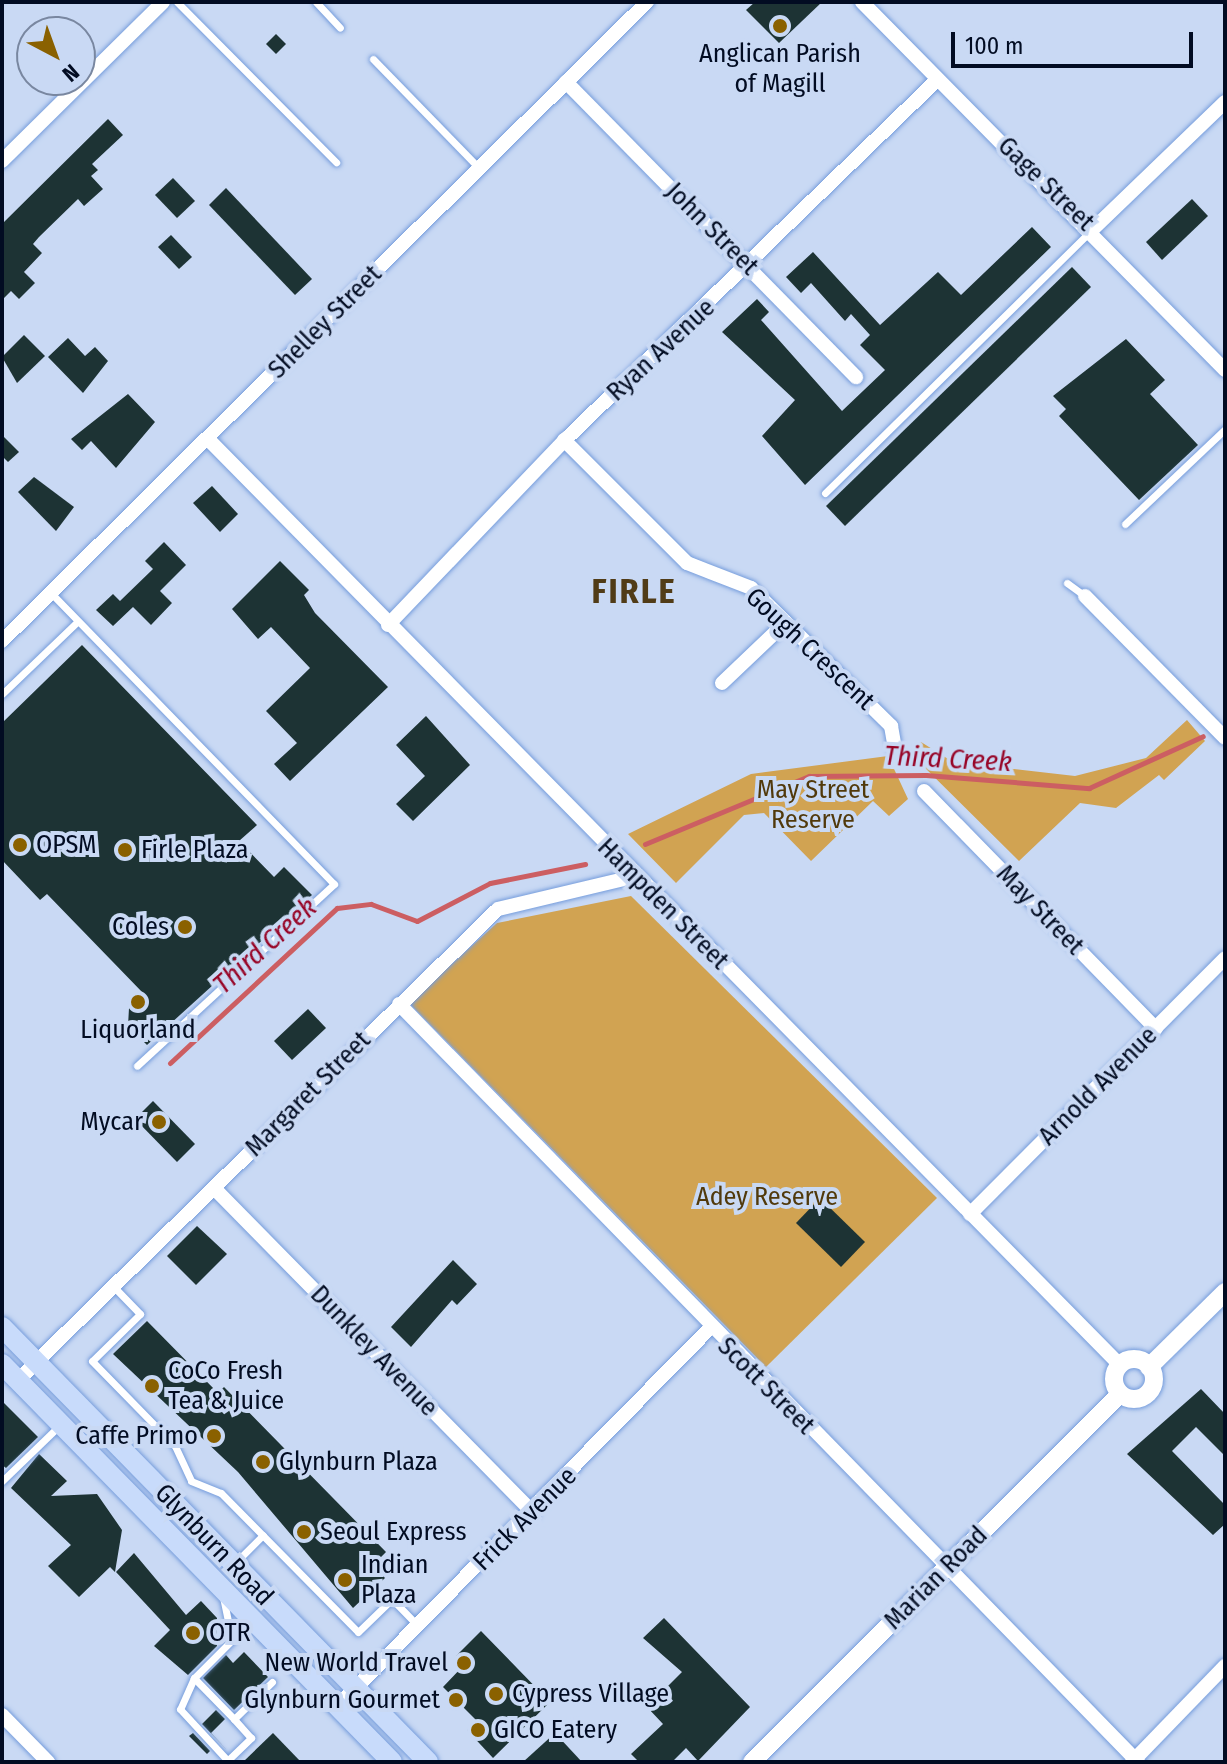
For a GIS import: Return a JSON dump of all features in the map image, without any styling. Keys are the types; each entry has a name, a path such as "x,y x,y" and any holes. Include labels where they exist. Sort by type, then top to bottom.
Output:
{"main road":[{"name":"Glynburn Road","path":"2,1327 428,1762"},
{"name":"Glynburn Road","path":"2,1364 392,1762"},
{"path":"268,1600 293,1644 293,1662"}],"street":[{"path":"2,161 163,2"},
{"name":"Shelley Street","path":"2,641 647,2"},
{"name":"Gage Street","path":"862,2 1093,229 1225,370"},
{"name":"Ryan Avenue","path":"388,625 564,440 750,267 938,79"},
{"name":"John Street","path":"566,82 856,377"},
{"path":"1093,229 1225,102"},
{"name":"Hampden Street","path":"208,439 1120,1365"},
{"name":"Gough Crescent","path":"564,440 687,563 751,588 891,726 895,748"},
{"path":"1085,596 1225,738"},
{"path":"722,683 786,622"},
{"name":"May Street","path":"924,791 1156,1029"},
{"name":"Margaret Street","path":"18,1380 498,909 636,876"},
{"name":"Arnold Avenue","path":"970,1214 1225,958"},
{"name":"Scott Street","path":"399,1004 709,1329 1135,1761"},
{"name":"Dunkley Avenue","path":"214,1188 533,1513"},
{"path":"1149,1367 1225,1292"},
{"name":"Frick Avenue","path":"337,1707 533,1513 709,1329"},
{"path":"1136,1360 1149,1367 1151,1390 1135,1399 1120,1394 1114,1378 1120,1365 1136,1360"},
{"name":"Marian Road","path":"752,1762 1120,1394"},
{"path":"1135,1761 1225,1666"},
{"path":"2,1715 48,1762"}],"lane":[{"path":"177,2 336,162"},
{"path":"316,2 340,28"},
{"path":"373,59 479,168"},
{"path":"825,493 1093,229"},
{"path":"1125,524 1225,429"},
{"path":"1067,583 1085,596"},
{"path":"51,593 334,884 137,1066"},
{"path":"2,694 78,621"},
{"path":"113,1286 140,1314 92,1361 175,1446 194,1485 221,1493 358,1632 392,1599 417,1625"},
{"path":"2,1481 61,1424"},
{"path":"233,1564 263,1535"},
{"path":"194,1678 251,1738 227,1761 180,1709 194,1678 232,1640 222,1590"},
{"path":"234,1719 272,1682"}],"green space":[{"name":"May Street Reserve","path":"1187,720 1205,741 1164,780 1159,775 1116,808 1080,803 1019,861 912,755 921,742 953,762 1075,776 1146,758"},
{"name":"May Street Reserve","path":"888,756 908,799 889,816 873,801 811,861 764,813 744,815 676,883 628,834 751,774"},
{"name":"Adey Reserve","path":"631,896 937,1198 766,1367 409,1003 497,923"}],"building":[{"name":"Anglican Parish of Magill","path":"755,2 822,2 779,43 746,10"},
{"path":"276,34 286,44 276,54 266,44"},
{"path":"108,119 123,135 92,164 98,170 91,176 103,189 84,206 78,199 39,237 33,244 42,253 24,272 35,283 19,299 11,291 2,300 2,224"},
{"path":"173,178 195,201 177,218 155,195"},
{"path":"226,188 312,279 295,295 209,205"},
{"path":"1192,199 1208,216 1162,260 1146,242"},
{"path":"1032,227 1051,247 805,485 762,436 795,400 722,332 757,299 769,312 761,320 842,411 885,370 860,345 870,335 851,314 845,321 811,283 801,293 786,277 813,252 880,325 938,272 961,295"},
{"path":"171,235 192,257 179,269 158,247"},
{"path":"1072,267 1091,287 845,526 826,506"},
{"path":"24,335 45,356 17,383 2,357"},
{"path":"68,338 85,356 95,347 108,361 83,393 48,357"},
{"path":"1126,339 1165,380 1150,394 1198,445 1139,500 1059,416 1066,409 1053,396"},
{"path":"128,394 155,422 116,468 91,441 82,450 71,439"},
{"path":"2,435 19,452 8,462 2,456"},
{"path":"34,477 74,507 56,531 18,492"},
{"path":"212,486 238,514 220,532 193,503"},
{"path":"164,542 186,565 160,591 172,603 151,625 133,607 113,626 96,610 113,594 120,601 153,569 145,561"},
{"path":"280,561 309,590 304,595 315,613 388,687 290,781 274,764 297,743 266,711 310,668 271,627 258,639 232,609"},
{"name":"Firle Plaza","path":"82,645 257,825 239,841 274,877 284,867 312,895 147,1045 128,1026 129,1008 143,993 47,894 40,900 2,860 2,723"},
{"path":"426,716 470,765 413,821 396,804 425,776 396,745"},
{"path":"308,1009 326,1028 292,1060 274,1041"},
{"path":"153,1101 195,1144 177,1162 135,1119"},
{"path":"820,1198 865,1242 841,1267 796,1223"},
{"path":"197,1226 227,1254 196,1285 167,1256"},
{"path":"453,1260 477,1284 457,1305 452,1300 411,1347 391,1327"},
{"name":"Glynburn Plaza","path":"147,1321 218,1393 224,1387 386,1552 373,1565 385,1578 353,1608 238,1472 113,1354"},
{"path":"1201,1389 1225,1414 1225,1456 1196,1427 1172,1451 1225,1505 1225,1524 1213,1535 1127,1454"},
{"path":"2,1401 38,1437 6,1468 2,1465"},
{"path":"39,1454 67,1481 51,1496 97,1494 122,1530 115,1572 110,1567 79,1597 48,1566 71,1545 11,1488"},
{"path":"134,1553 186,1615 201,1601 217,1618 217,1646 188,1675 154,1646 170,1630 116,1572"},
{"path":"664,1618 750,1707 698,1761 686,1748 672,1762 639,1762 631,1754 663,1724 647,1707 682,1672 643,1638"},
{"name":"Cypress Village","path":"481,1631 550,1702 493,1758 467,1730 477,1721 443,1687 464,1665 456,1656"},
{"path":"244,1652 268,1677 234,1710 203,1678 226,1655 233,1663"},
{"path":"216,1710 225,1719 211,1733 228,1751 202,1724"},
{"path":"193,1733 210,1751 207,1754 189,1736"},
{"path":"273,1733 301,1762 243,1762"},
{"path":"555,1733 582,1762 523,1762"}],"waterway":[{"name":"Third Creek","path":"645,844 809,776 926,775 1089,788 1203,736"},
{"name":"Third Creek","path":"170,1063 337,908 371,904 417,921 490,883 585,864"}],"place":[{"name":"Anglican Parish of Magill","path":"780,26"},
{"name":"OPSM","path":"20,845"},
{"name":"Firle Plaza","path":"125,850"},
{"name":"Coles","path":"185,927"},
{"name":"Liquorland","path":"138,1002"},
{"name":"Mycar","path":"159,1122"},
{"name":"CoCo Fresh Tea & Juice","path":"152,1386"},
{"name":"Caffe Primo","path":"214,1436"},
{"name":"Glynburn Plaza","path":"263,1462"},
{"name":"Seoul Express","path":"304,1532"},
{"name":"Indian Plaza","path":"345,1580"},
{"name":"OTR","path":"193,1633"},
{"name":"New World Travel","path":"464,1663"},
{"name":"Cypress Village","path":"496,1694"},
{"name":"Glynburn Gourmet","path":"456,1700"},
{"name":"GICO Eatery","path":"478,1730"}],"district":[{"name":"FIRLE","path":"634,592"}]}
